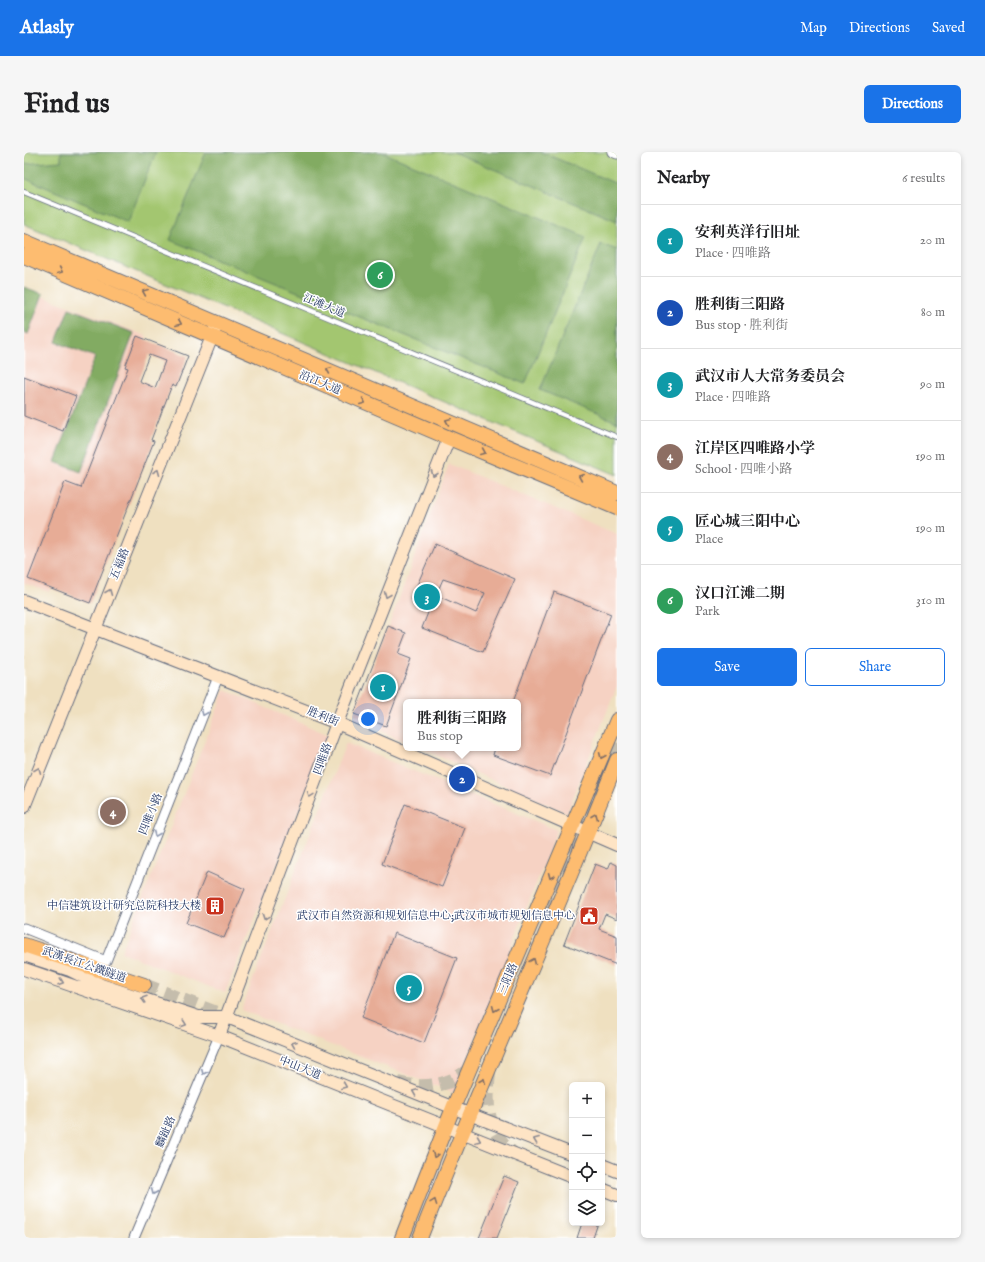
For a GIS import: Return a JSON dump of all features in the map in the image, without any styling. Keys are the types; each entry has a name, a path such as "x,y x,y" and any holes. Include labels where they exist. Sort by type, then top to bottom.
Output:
{"main road":[{"name":"沿江大道","path":"24,241 617,493"},
{"name":"沿江大道","path":"24,256 449,438 617,508"},
{"name":"三阳路","path":"402,1238 453,1108 617,720"},
{"name":"三阳路","path":"420,1238 461,1133 617,760"},
{"name":"武漢長江公鐵隧道","path":"24,945 144,985"}],"street":[{"path":"612,152 617,154"},
{"name":"五福路","path":"24,807 217,323"},
{"name":"四唯路","path":"220,1036 337,723 449,438"},
{"name":"胜利街","path":"24,601 337,723 572,827 588,832 617,845"},
{"name":"四唯小路","path":"24,928 106,961 218,677"},
{"name":"中山大道","path":"24,955 70,970 102,985 198,1017 227,1017 569,1153"},
{"name":"中山大道","path":"24,968 220,1036 569,1176"},
{"name":"麟趾路","path":"134,1238 220,1036"},
{"path":"605,1166 617,1171"},
{"path":"604,1190 617,1195"}],"lane":[{"name":"江滩大道","path":"24,192 617,437"}],"shaded area":[{"path":"24,289 147,336 49,592 24,583"},
{"path":"449,464 617,534 617,686 567,813 427,751 521,751 521,699 403,699 403,741 354,719"},
{"path":"225,690 329,735 225,993 121,952"},
{"path":"346,743 557,830 454,1093 241,1010"}],"green space":[{"path":"24,152 617,152 617,475 24,224"},
{"path":"61,152 156,152 128,222 24,178 24,164 61,161"},
{"path":"206,152 382,152 586,237 525,384 170,240"},
{"path":"453,152 541,152 617,184 617,221"},
{"path":"601,244 617,250 617,422 540,390"},
{"path":"24,287 43,294 28,334 24,332"},
{"path":"69,308 134,333 81,472 55,462 95,357 56,342"}],"building":[{"path":"137,336 188,356 176,387 172,385 151,440 154,441 90,603 28,579 65,482 81,488 128,368 125,367","holes":["149,355 165,361 155,388 139,381"]},
{"path":"24,376 76,396 63,431 24,416"},
{"path":"435,544 515,579 483,652 422,628 431,605 411,599","holes":["443,579 485,593 476,613 436,595"]},
{"path":"554,592 611,614 550,776 493,755 494,751 521,751 521,699 514,699"},
{"path":"388,626 406,633 398,654 411,659 386,726 354,714"},
{"path":"405,804 465,828 442,887 382,864"},
{"name":"武汉市自然资源和规划信息中心;武汉市城市规划信息中心","path":"611,862 617,865 617,919 605,914 599,929 617,936 617,965 564,944 595,864 608,869"},
{"name":"中信建筑设计研究总院科技大楼","path":"207,872 245,889 224,938 186,923"},
{"path":"394,933 457,958 424,1043 361,1018"},
{"path":"504,1176 519,1182 497,1238 479,1238"},
{"path":"581,1226 597,1226 593,1238 577,1238"}],"tunnel":[{"path":"548,911 617,739"},
{"path":"144,985 229,1018"},
{"path":"398,1083 418,1086 438,1085 456,1078 473,1066"},
{"path":"489,1072 488,1108 493,1128 506,1147 516,1156"}],"place":[{"name":"汉口江滩二期","path":"380,275"},
{"name":"武汉市人大常务委员会","path":"427,597"},
{"name":"安利英洋行旧址","path":"383,687"},
{"name":"胜利街三阳路","path":"462,779"},
{"name":"江岸区四唯路小学","path":"113,812"},
{"name":"中信建筑设计研究总院科技大楼","path":"215,906"},
{"name":"武汉市自然资源和规划信息中心;武汉市城市规划信息中心","path":"589,916"},
{"name":"匠心城三阳中心","path":"409,988"}]}
